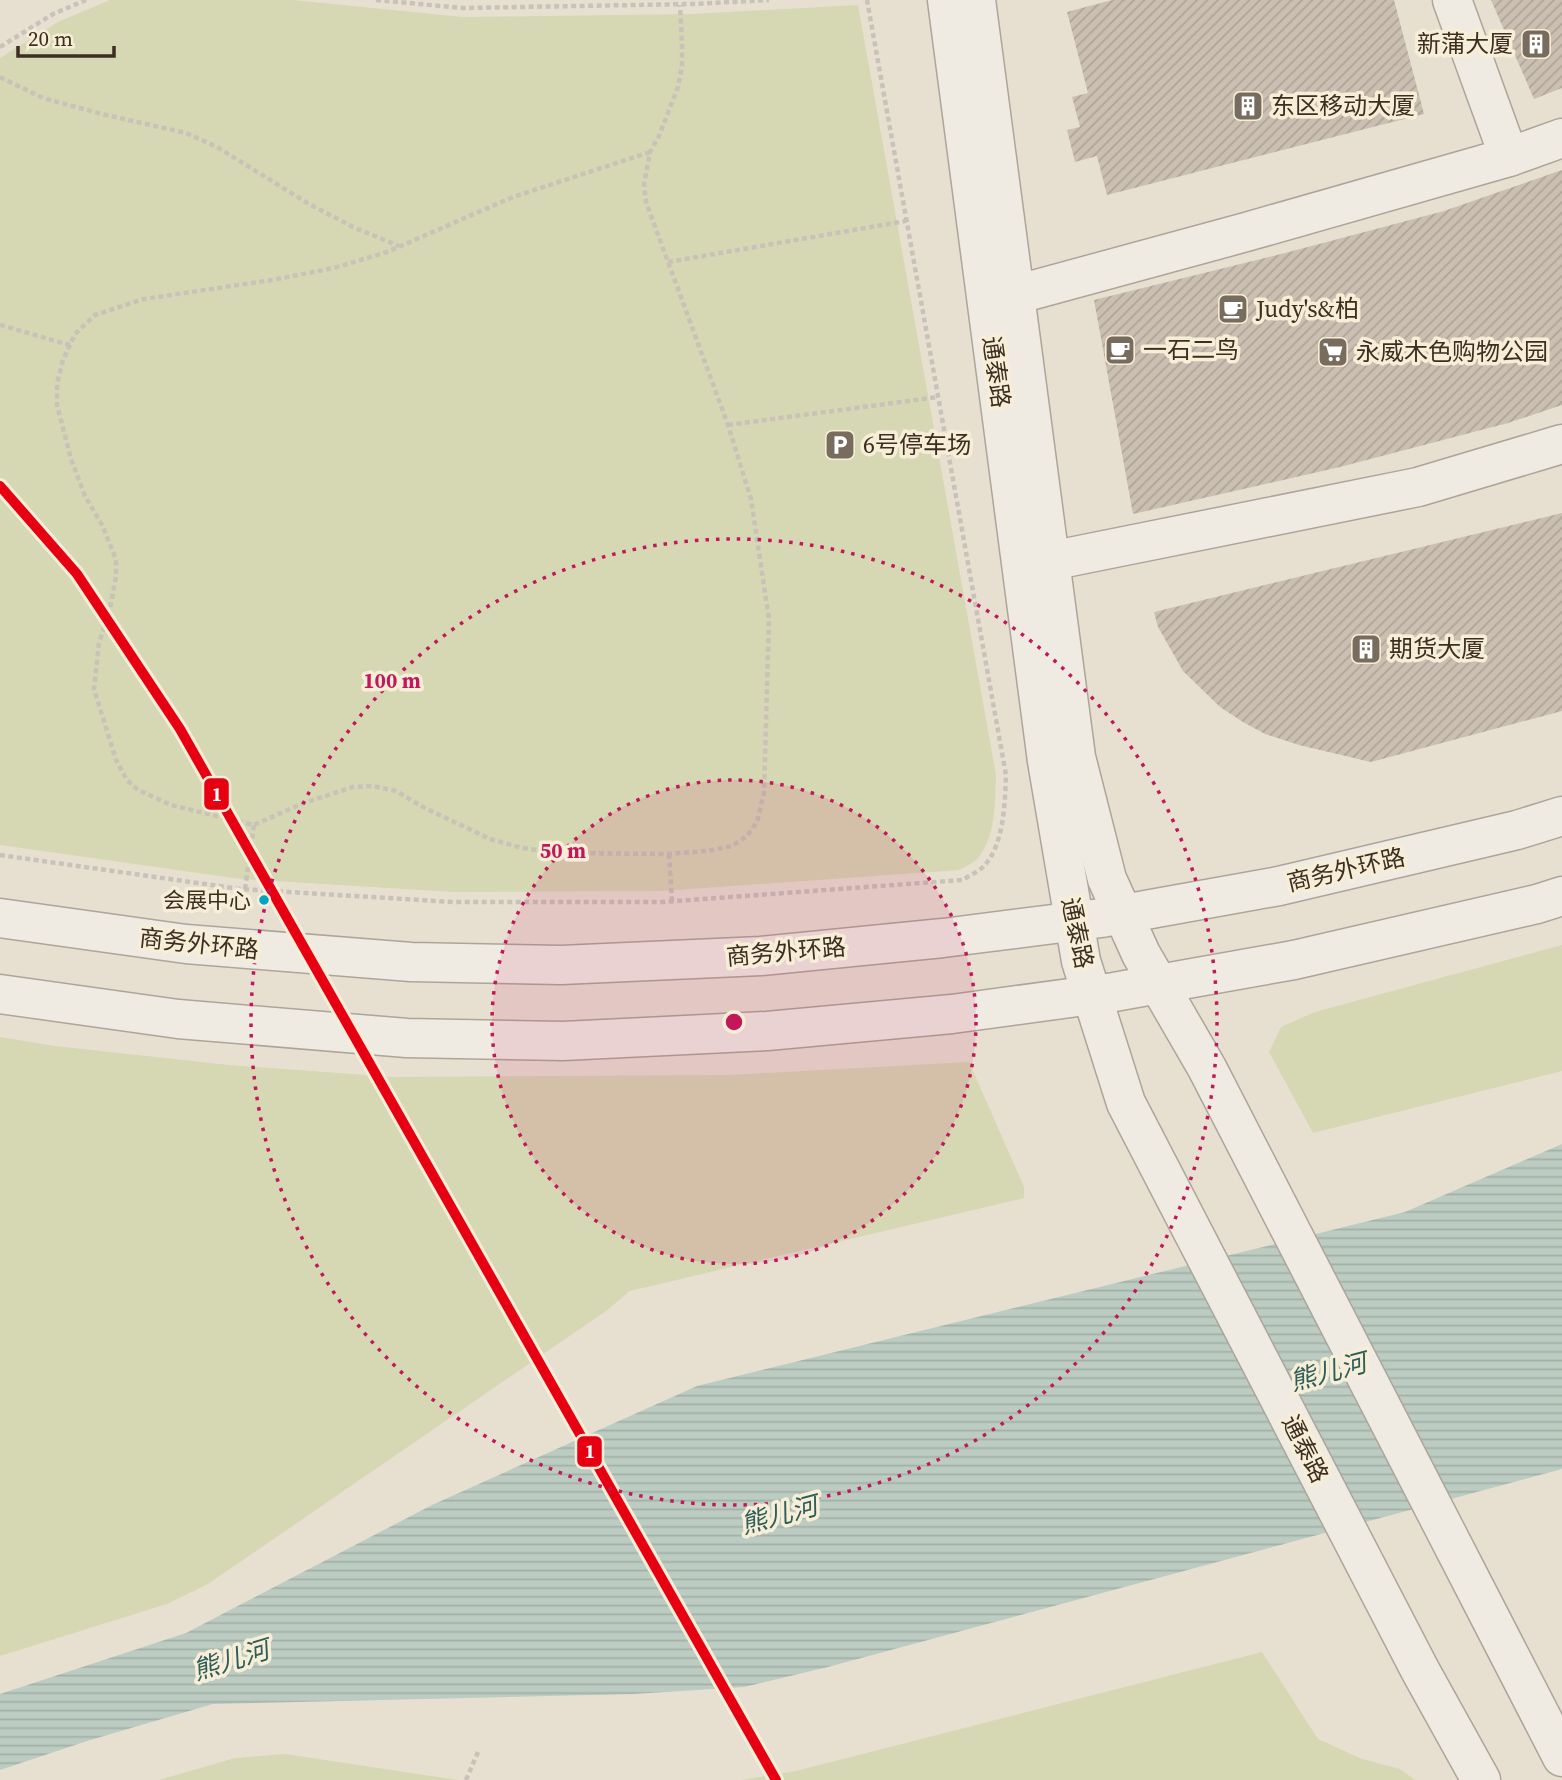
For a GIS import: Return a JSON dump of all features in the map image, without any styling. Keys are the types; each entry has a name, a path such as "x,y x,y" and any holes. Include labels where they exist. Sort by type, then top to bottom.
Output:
{"street":[{"name":"通泰路","path":"947,0 1045,748 1080,961 1126,1103 1420,1671 1481,1780"},
{"name":"通泰路","path":"976,0 1076,757 1107,879 1141,954 1207,1068 1558,1741"},
{"path":"1452,0 1509,157"},
{"path":"1015,295 1509,157 1562,138"},
{"path":"1050,562 1418,487 1562,444"},
{"name":"商务外环路","path":"0,918 186,944 411,962 561,965 761,956 943,938 1122,913 1291,883 1517,830 1562,816"},
{"path":"0,994 178,1019 407,1038 563,1041 767,1031 952,1014 1159,984 1294,960 1562,896"}],"path":[{"path":"0,47 54,14 86,0"},
{"path":"376,0 463,8 680,5 769,0"},
{"path":"0,855 245,889 453,902 672,901 962,880 985,866 998,841 1005,804 1006,775 867,0"},
{"path":"650,152 513,197 400,246 334,268 144,299 95,315 75,334 63,360 57,384 57,405 80,483 116,559 116,576 110,609 99,643 94,689 116,760 127,780 138,790 171,805 254,825 301,804 353,787 373,786 396,791 490,839 522,848 562,853 669,854 707,851 732,846 747,836 757,822 764,793 769,619 751,499 646,202 644,184 650,152 678,88 682,66 680,5"},
{"path":"0,77 43,98 186,133 217,147 353,228 400,246"},
{"path":"668,262 906,221"},
{"path":"0,325 70,345"},
{"path":"727,425 938,397"},
{"path":"245,889 254,825"},
{"path":"669,854 672,901"},
{"path":"466,1780 478,1752"}],"green space":[{"path":"110,0 293,0 463,17 692,14 858,5 996,775 991,829 984,849 976,860 959,870 662,891 453,892 241,879 0,845 0,58 58,22"},
{"path":"1562,945 1562,1071 1313,1133 1269,1052 1281,1027 1315,1012"},
{"path":"0,1037 55,1046 229,1065 393,1077 729,1075 969,1062 1024,1187 1024,1198 630,1291 606,1311 208,1584 167,1604 0,1656"},
{"path":"1262,1652 1318,1739 1362,1759 1400,1769 1415,1780 742,1780 796,1771"},
{"path":"285,1754 458,1780 159,1780 235,1758"}],"water":[{"name":"熊儿河","path":"1562,1144 1562,1469 828,1667 744,1687 634,1694 213,1704 0,1770 0,1694 186,1633 432,1505 697,1386 1405,1212"}],"building":[{"name":"东区移动大厦","path":"1112,0 1394,0 1424,114 1107,195 1097,156 1075,162 1067,130 1080,127 1072,97 1088,93 1067,12"},
{"name":"新蒲大厦","path":"1491,0 1562,0 1562,88 1534,99"},
{"name":"永威木色购物公园","path":"1562,170 1562,405 1508,423 1340,467 1133,514 1094,300 1444,211"},
{"name":"期货大厦","path":"1562,513 1562,711 1371,762 1265,734 1220,707 1183,671 1158,627 1154,612"}],"transit line":[{"name":"1","path":"0,486 77,574 180,729 776,1780"}],"place":[{"name":"新蒲大厦","path":"1536,44"},
{"name":"东区移动大厦","path":"1248,106"},
{"name":"Judy's&柏","path":"1233,309"},
{"name":"一石二鸟","path":"1120,350"},
{"name":"永威木色购物公园","path":"1333,352"},
{"name":"6号停车场","path":"840,445"},
{"name":"期货大厦","path":"1366,649"},
{"name":"会展中心","path":"264,900"}]}
